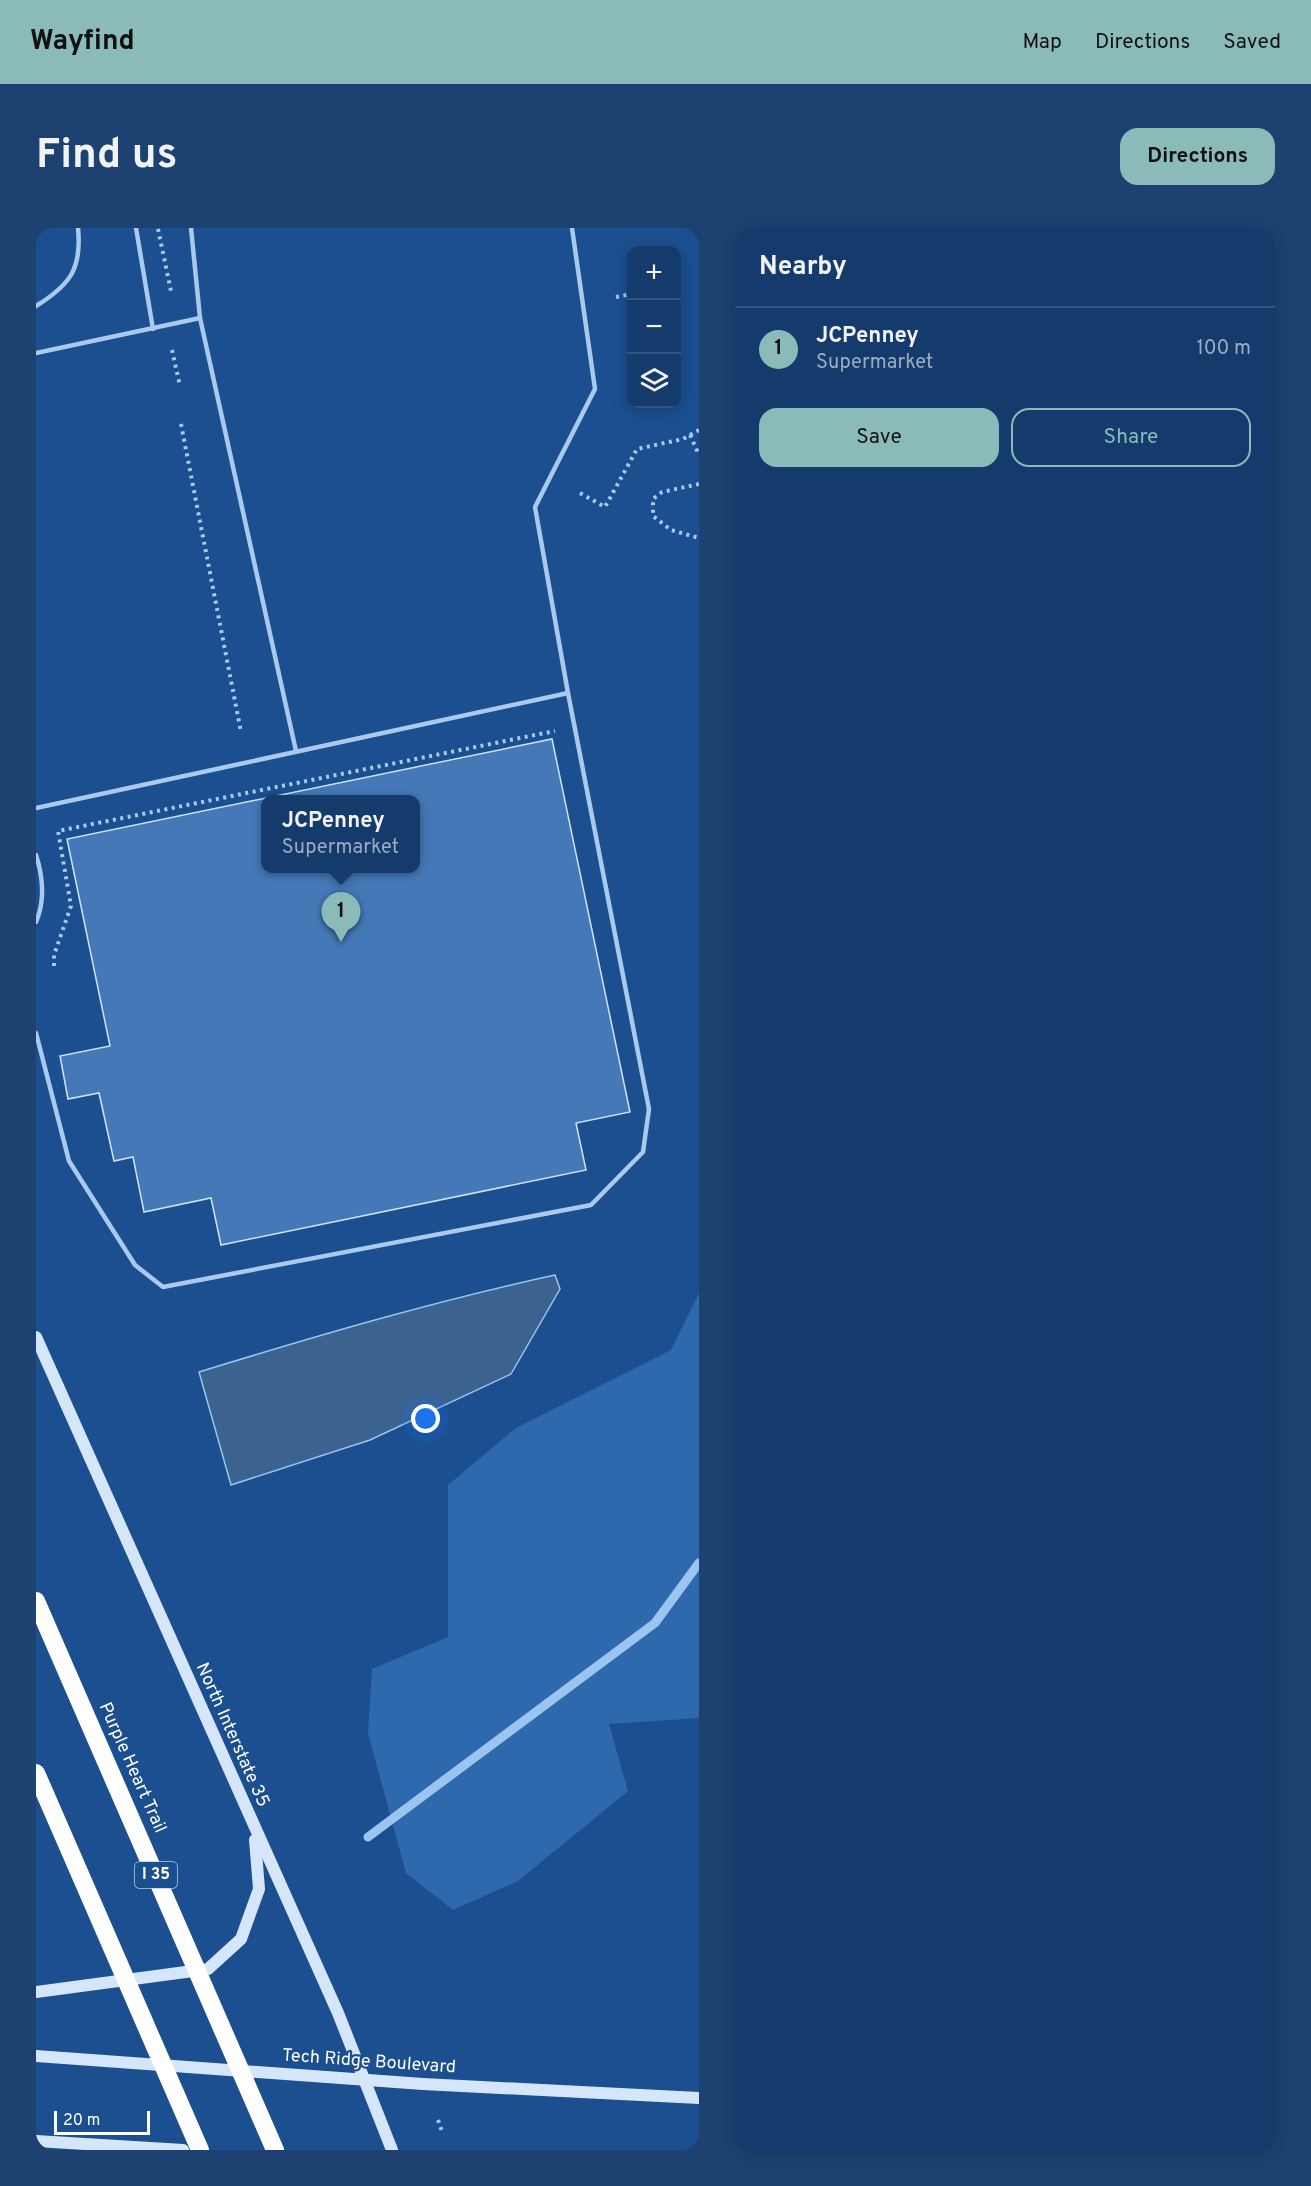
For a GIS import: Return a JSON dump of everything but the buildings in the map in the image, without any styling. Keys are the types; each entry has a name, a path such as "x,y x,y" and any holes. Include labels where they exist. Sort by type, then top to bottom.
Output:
{"highway":[{"name":"Purple Heart Trail","path":"36,1601 275,2150"},
{"path":"36,1773 200,2150"}],"main road":[{"name":"North Interstate 35","path":"36,1337 366,2080 392,2150"},
{"path":"36,1992 208,1969 240,1940 259,1888 254,1830"},
{"name":"Tech Ridge Boulevard","path":"36,2056 366,2080 699,2098"},
{"path":"39,2141 183,2150"}],"lane":[{"path":"36,306 68,281 80,253 78,228"},
{"path":"136,228 153,329"},
{"path":"191,228 201,318 296,752"},
{"path":"36,1033 69,1161 135,1265 163,1287 591,1205 643,1152 649,1109 567,693 535,507 595,389 572,228"},
{"path":"36,353 201,318"},
{"path":"36,808 567,693"},
{"path":"36,855 41,872 41,910 36,922"}],"path":[{"path":"158,228 171,291"},
{"path":"616,297 627,295"},
{"path":"172,350 180,386"},
{"path":"181,424 240,732"},
{"path":"580,493 605,507 637,449 683,439 699,430"},
{"path":"690,435 699,455"},
{"path":"699,484 662,492 653,499 653,516 671,530 699,538"},
{"path":"58,831 555,729"},
{"path":"438,2120 443,2134"}],"shaded area":[{"path":"555,1275 560,1289 511,1374 370,1440 231,1485 199,1372 376,1320"},
{"path":"699,1293 699,1718 609,1724 628,1791 518,1881 453,1910 406,1873 368,1733 372,1669 448,1637 448,1485 516,1428 671,1350"}],"waterway":[{"path":"368,1837 655,1623 699,1563"}],"place":[{"name":"JCPenney","path":"341,942"}]}
